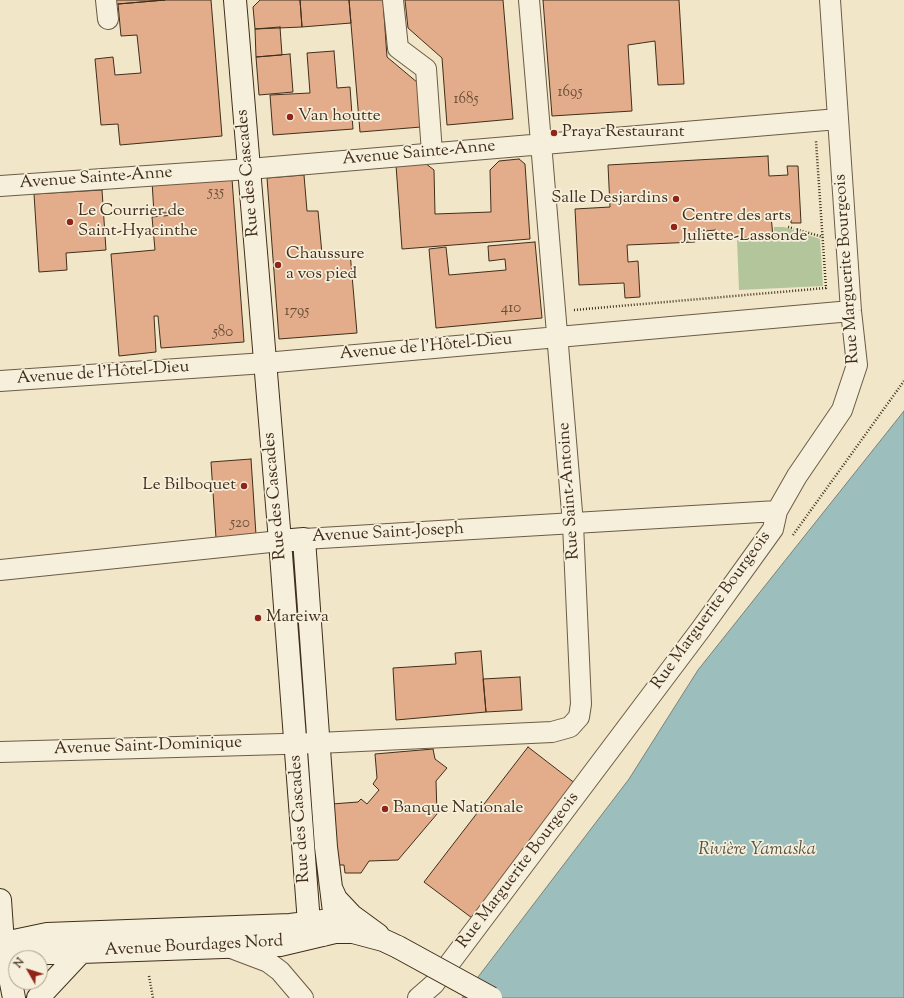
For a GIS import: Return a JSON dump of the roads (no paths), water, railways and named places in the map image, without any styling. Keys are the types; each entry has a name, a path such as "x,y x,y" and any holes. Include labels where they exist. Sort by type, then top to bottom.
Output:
{"street":[{"name":"Rue des Cascades","path":"235,0 280,541 295,743 330,924"},
{"path":"393,0 398,48 426,69 432,153"},
{"name":"Rue Saint-Antoine","path":"295,743 552,732 570,727 579,716 581,704 573,524 530,0"},
{"name":"Rue Marguerite Bourgeois","path":"418,998 434,984 701,629 773,529 777,511 797,476 842,410 857,365 851,311 830,0"},
{"name":"Avenue Sainte-Anne","path":"0,186 249,168 838,119"},
{"name":"Avenue de l'Hôtel-Dieu","path":"0,381 265,364 558,336 851,311"},
{"name":"Avenue Saint-Joseph","path":"0,570 304,539 777,511"},
{"name":"Rue des Cascades","path":"304,539 318,743 331,887 336,899 330,924"},
{"name":"Avenue Saint-Dominique","path":"0,752 295,743"},
{"path":"0,900 2,943 14,998"},
{"name":"Rue des Cascades","path":"330,924 391,944"},
{"name":"Avenue Bourdages Nord","path":"2,943 46,953 280,945 330,924"},
{"name":"Avenue Bourdages Nord","path":"2,943 48,934 330,924 391,944"},
{"path":"391,944 492,998"},
{"path":"229,947 268,962 280,971 303,998"},
{"path":"38,998 81,952"}],"water":[{"name":"Rivière Yamaska","path":"904,411 904,998 462,998 629,779 698,670"}],"place":[{"name":"Van houtte","path":"290,117"},
{"name":"Praya Restaurant","path":"554,133"},
{"name":"Salle Desjardins","path":"676,199"},
{"name":"Le Courrier de Saint-Hyacinthe","path":"70,222"},
{"name":"Centre des arts Juliette-Lassonde","path":"674,227"},
{"name":"Chaussure a vos pied","path":"278,265"},
{"name":"Le Bilboquet","path":"244,486"},
{"name":"Mareiwa","path":"258,618"},
{"name":"Banque Nationale","path":"385,809"}]}
